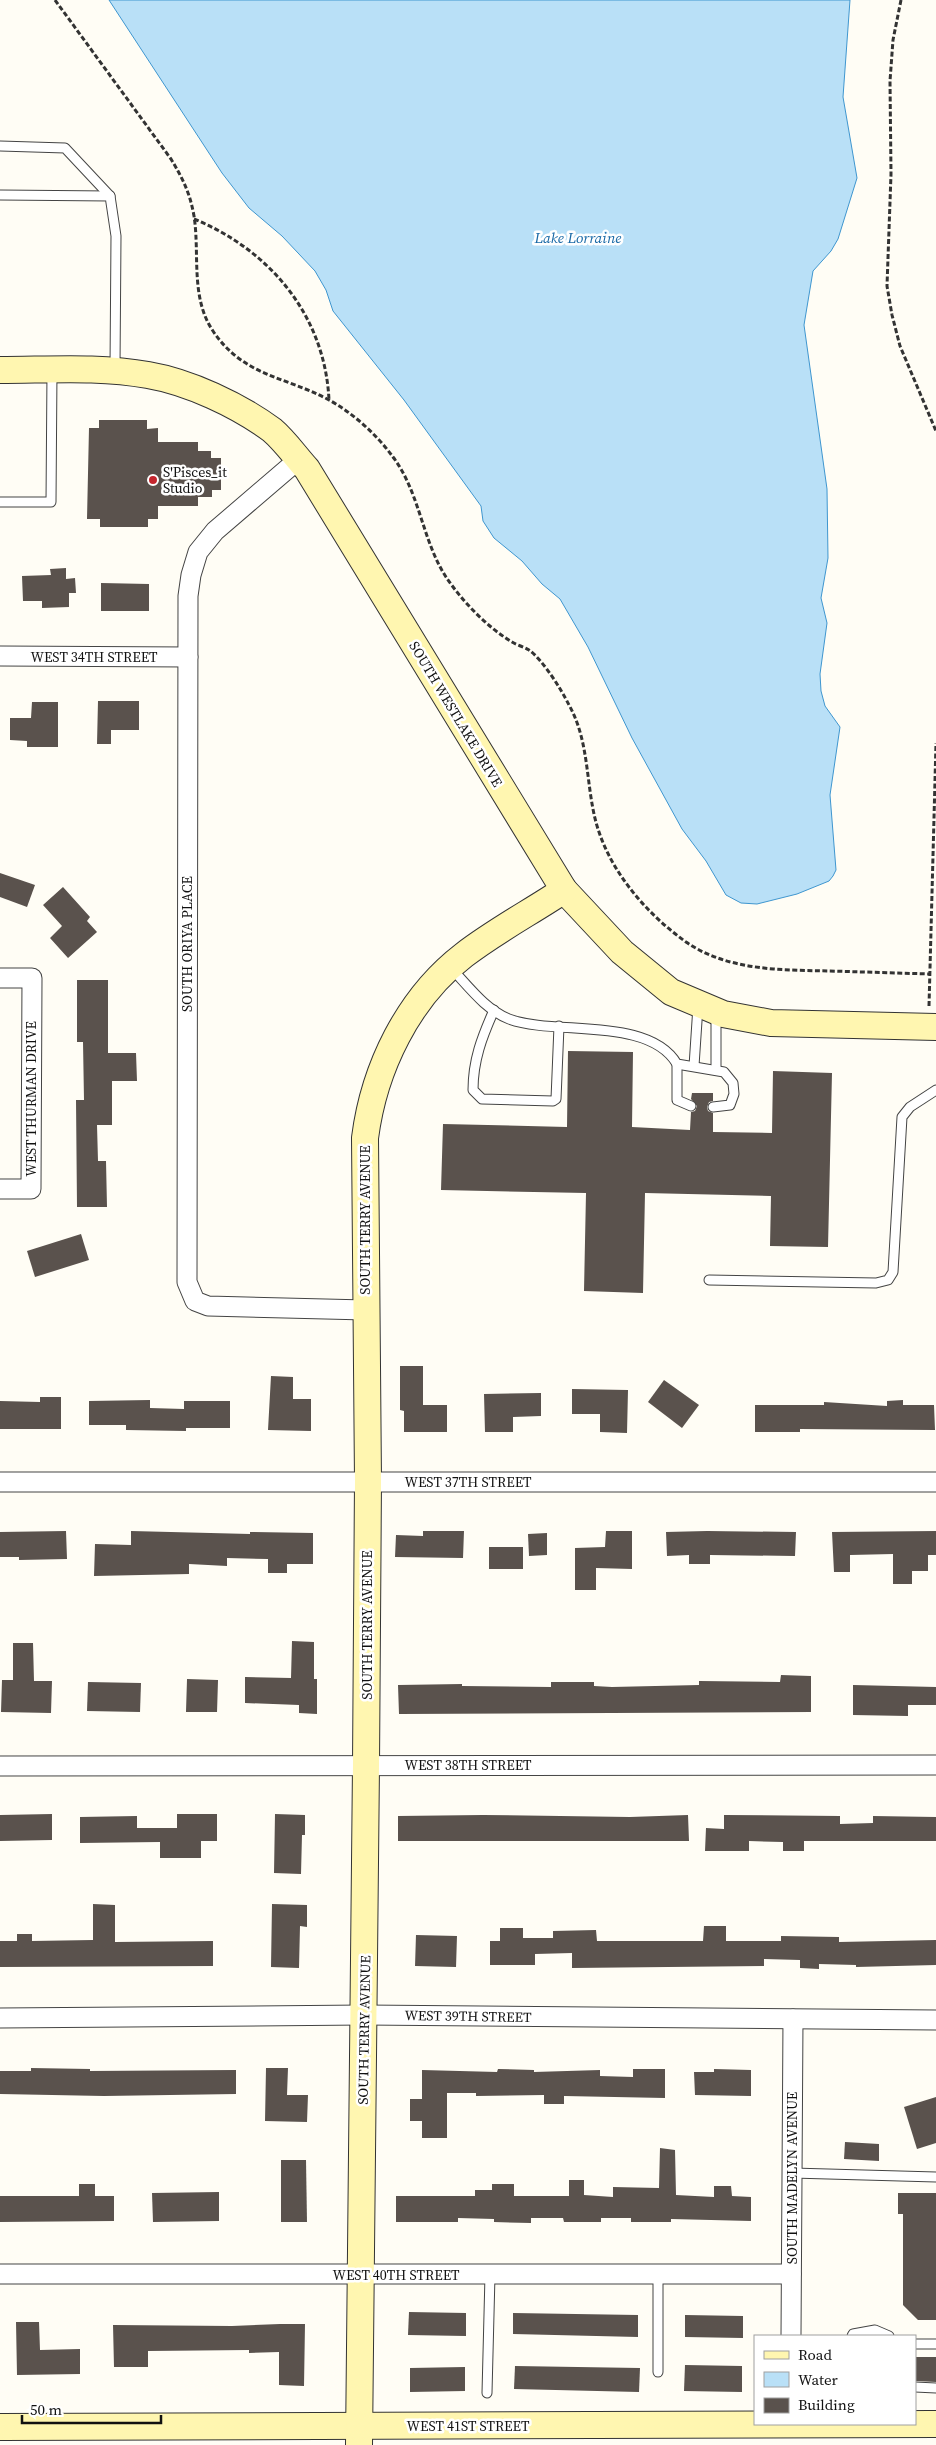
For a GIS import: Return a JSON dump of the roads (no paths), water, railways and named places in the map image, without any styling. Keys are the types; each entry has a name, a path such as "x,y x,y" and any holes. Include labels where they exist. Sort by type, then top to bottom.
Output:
{"street":[{"name":"SOUTH WESTLAKE DRIVE","path":"0,370 115,371 149,375 209,394 239,408 273,431 307,470 564,890 622,952 671,992 707,1007 771,1023 933,1027"},
{"name":"SOUTH ORIYA PLACE","path":"299,459 216,531 198,552 191,575 188,596 186,1271 188,1290 195,1301 208,1306 366,1310"},
{"name":"WEST 34TH STREET","path":"0,656 188,657"},
{"name":"SOUTH TERRY AVENUE","path":"353,2439 360,2275 364,2015 368,1481 365,1138 368,1111 386,1058 398,1032 431,986 465,954 564,890"},
{"name":"WEST THURMAN DRIVE","path":"0,978 32,978 31,1189 0,1189"},
{"name":"WEST 37TH STREET","path":"0,1482 936,1482"},
{"name":"WEST 38TH STREET","path":"0,1766 936,1765"},
{"name":"WEST 39TH STREET","path":"0,2018 364,2015 936,2020"},
{"name":"SOUTH MADELYN AVENUE","path":"791,2335 793,2019"},
{"name":"WEST 40TH STREET","path":"0,2274 791,2274"},
{"name":"WEST 41ST STREET","path":"916,2425 936,2424"},
{"name":"WEST 41ST STREET","path":"0,2427 353,2439 652,2426 785,2431 914,2425"},
{"path":"567,2445 652,2426"}],"lane":[{"path":"0,146 65,148 110,196 116,236 115,371"},
{"path":"0,195 110,196"},
{"path":"0,502 51,502 52,370"},
{"path":"450,967 494,1010 510,1019 600,1030 651,1040 664,1049 677,1064 716,1068 724,1072 730,1078 734,1094 730,1105 713,1107"},
{"path":"694,1066 707,1007"},
{"path":"707,1007 716,1068"},
{"path":"494,1010 480,1042 473,1071 473,1090 482,1099 553,1101 556,1099 559,1026"},
{"path":"677,1064 675,1090 677,1100 691,1106"},
{"path":"709,1280 876,1283 888,1280 893,1272 902,1117 910,1107 936,1090"},
{"path":"792,2173 936,2177"},
{"path":"488,2393 490,2275"},
{"path":"658,2275 658,2372"},
{"path":"856,2335 875,2330 887,2335"},
{"path":"916,2344 936,2344"},
{"path":"916,2387 936,2388"}],"water":[{"name":"Lake Lorraine","path":"109,0 850,0 843,97 857,178 838,239 831,251 813,271 804,325 827,489 828,558 821,598 827,623 820,674 821,691 825,706 840,727 830,795 836,870 829,881 797,894 757,904 741,903 726,895 706,861 682,829 632,738 588,647 560,599 542,584 522,561 494,538 483,521 481,506 404,400 333,311 326,290 315,271 282,236 249,208 222,173"}],"place":[{"name":"S'Pisces_it Studio","path":"153,480"}]}
